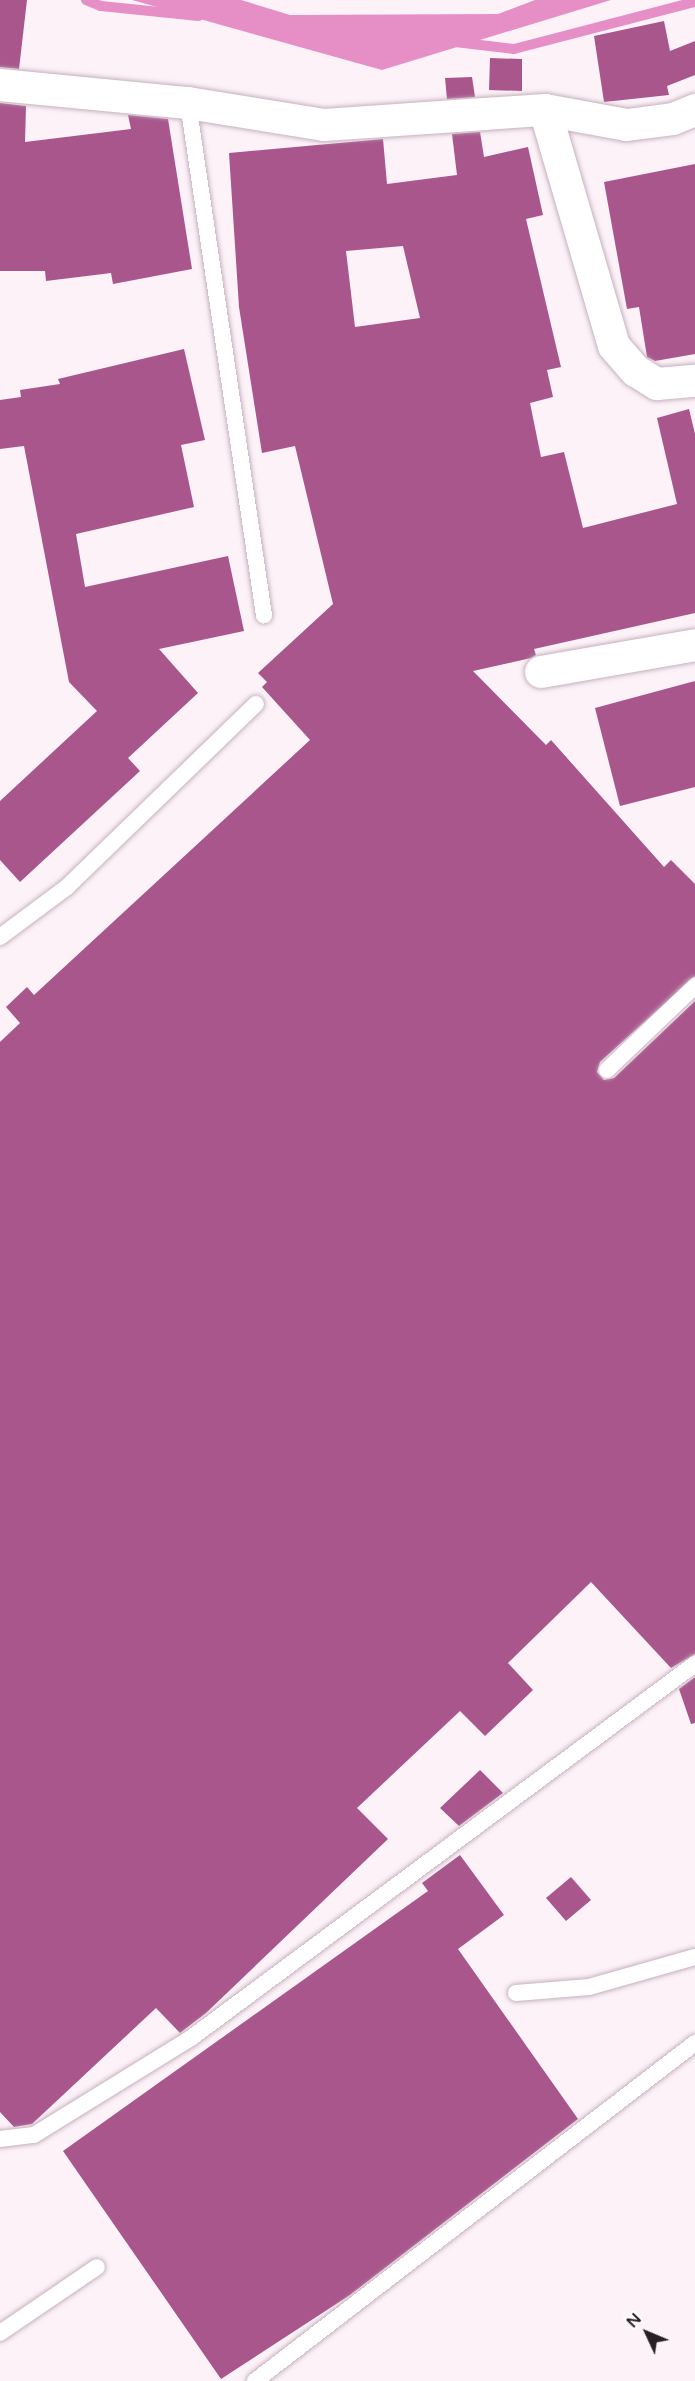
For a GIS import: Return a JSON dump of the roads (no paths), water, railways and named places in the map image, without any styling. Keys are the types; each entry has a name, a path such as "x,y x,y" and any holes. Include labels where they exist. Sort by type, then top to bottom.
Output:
{"street":[{"path":"0,85 188,103 324,125 545,110 627,125 673,119 695,110"},
{"path":"545,110 614,346 636,371 657,384 695,381"},
{"path":"541,672 695,645"}],"lane":[{"path":"188,103 264,615"},
{"path":"0,937 67,887 256,704"},
{"path":"607,1070 695,986"},
{"path":"0,2139 34,2135 190,2038 695,1664"},
{"path":"516,1993 589,1987 695,1957"},
{"path":"255,2381 695,2043"},
{"path":"0,2334 97,2267"}],"waterway":[{"path":"86,0 101,6 198,16"},
{"path":"455,42 514,49 695,2"}]}
